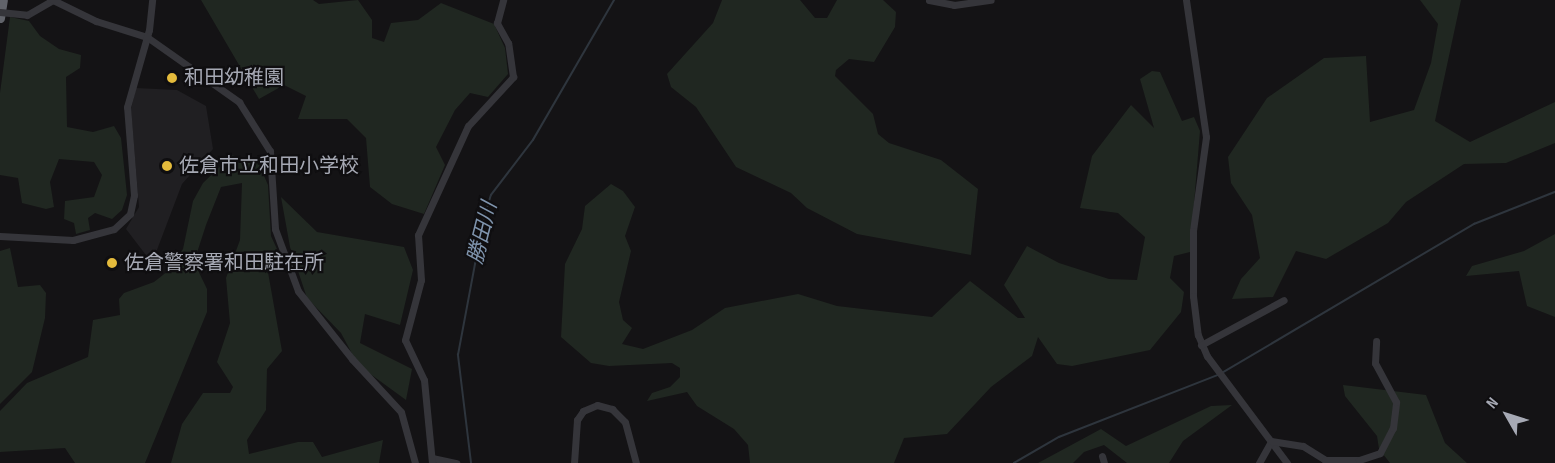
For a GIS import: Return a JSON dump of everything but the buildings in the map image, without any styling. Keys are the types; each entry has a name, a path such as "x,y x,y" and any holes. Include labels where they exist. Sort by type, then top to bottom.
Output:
{"highway":[{"path":"0,18 3,0"}],"street":[{"path":"0,12 27,15 53,0 96,21 147,37 239,102 270,151 275,229 298,291 352,359 401,412 415,463"},
{"path":"1,236 73,240 114,229 126,220 134,201 127,107 147,37 152,0"},
{"path":"456,463 432,460 423,380 405,340 421,280 419,228 468,126 513,77 508,43 497,23 503,0"},
{"path":"929,0 954,5 991,0"},
{"path":"1186,0 1206,137 1193,231 1193,296 1201,345 1287,463"},
{"path":"1201,345 1284,300"},
{"path":"1271,441 1303,446 1325,460 1377,460 1393,428 1396,402 1375,363 1376,341"},
{"path":"574,463 577,420 583,411 597,405 612,409 625,422 636,463"},
{"path":"1259,463 1271,441"}],"shaded area":[{"path":"201,0 313,0 319,4 358,0 372,20 372,38 384,42 391,23 418,20 441,3 494,24 505,48 508,74 488,97 470,93 455,110 436,147 445,165 424,214 392,204 370,187 366,138 347,119 298,119 306,96 284,85 259,99"},
{"path":"722,0 800,0 815,18 827,18 837,0 883,0 896,12 895,27 874,62 849,59 836,70 835,76 873,114 878,134 889,143 941,160 978,189 971,255 857,234 807,208 791,193 736,167 696,107 671,87 667,74 713,23"},
{"path":"1420,0 1461,0 1435,121 1470,142 1555,102 1555,143 1506,163 1464,164 1406,202 1388,223 1326,259 1296,251 1273,297 1232,299 1241,279 1260,258 1252,215 1231,183 1228,157 1267,98 1324,58 1366,56 1370,122 1414,110 1431,63 1438,24"},
{"path":"10,17 29,21 40,36 59,49 81,55 80,68 66,77 67,127 93,132 114,126 121,138 127,195 122,210 112,219 95,213 88,218 90,230 76,234 74,223 64,219 65,201 94,197 102,175 94,162 59,159 50,182 54,207 46,209 22,203 18,178 0,175 0,93"},
{"path":"1152,71 1160,72 1182,121 1194,117 1200,131 1190,252 1174,256 1170,278 1184,292 1181,312 1150,350 1072,366 1057,364 1038,337 1032,356 991,387 947,434 904,438 894,463 750,463 748,445 734,429 697,406 687,392 647,401 652,393 670,387 680,377 680,368 672,363 609,366 591,363 561,337 565,264 582,229 585,206 611,184 623,191 635,207 625,236 631,251 619,302 623,320 632,328 622,344 643,349 692,330 725,308 798,294 837,306 932,317 970,281 1018,318 1025,318 1004,285 1027,246 1059,263 1109,279 1137,280 1145,237 1118,213 1080,208 1092,156 1131,105 1154,128 1140,79"},
{"name":"佐倉市立和田小学校","path":"136,88 177,90 206,106 213,149 182,184 152,263 126,229 139,207 131,109"},
{"path":"232,155 259,164 268,185 271,236 277,249 266,261 282,351 267,369 266,410 247,440 249,454 298,442 313,442 322,457 383,440 379,463 171,463 182,424 203,393 230,393 233,387 217,362 230,323 226,278 240,240 242,183 221,187 206,225 194,262 207,289 207,312 145,463 75,463 65,448 0,452 0,411 27,383 88,357 93,320 120,315 119,299 124,293 154,282 168,271 183,249 193,201 203,183"},
{"path":"281,197 317,232 404,247 413,270 400,325 365,314 360,343 412,369 406,400 358,365 341,333 307,298 290,247"},
{"path":"1555,234 1555,317 1527,306 1519,271 1466,276 1472,266 1524,251"},
{"path":"10,248 18,287 40,285 46,293 45,318 32,372 0,404 0,251"},
{"path":"1343,385 1426,395 1445,443 1467,463 1390,463 1379,449 1377,436 1345,396"},
{"path":"1232,405 1183,441 1169,463 1127,463 1104,445 1084,452 1073,463 1038,463 1101,429 1126,446 1211,406"}],"waterway":[{"name":"勝田川","path":"471,463 458,355 483,221 491,195 533,140 614,0"},
{"path":"1222,373 1474,224 1555,192"},
{"path":"1014,463 1059,437 1218,375"}],"place":[{"name":"和田幼稚園","path":"172,78"},
{"name":"佐倉市立和田小学校","path":"167,166"},
{"name":"佐倉警察署和田駐在所","path":"112,263"}]}
